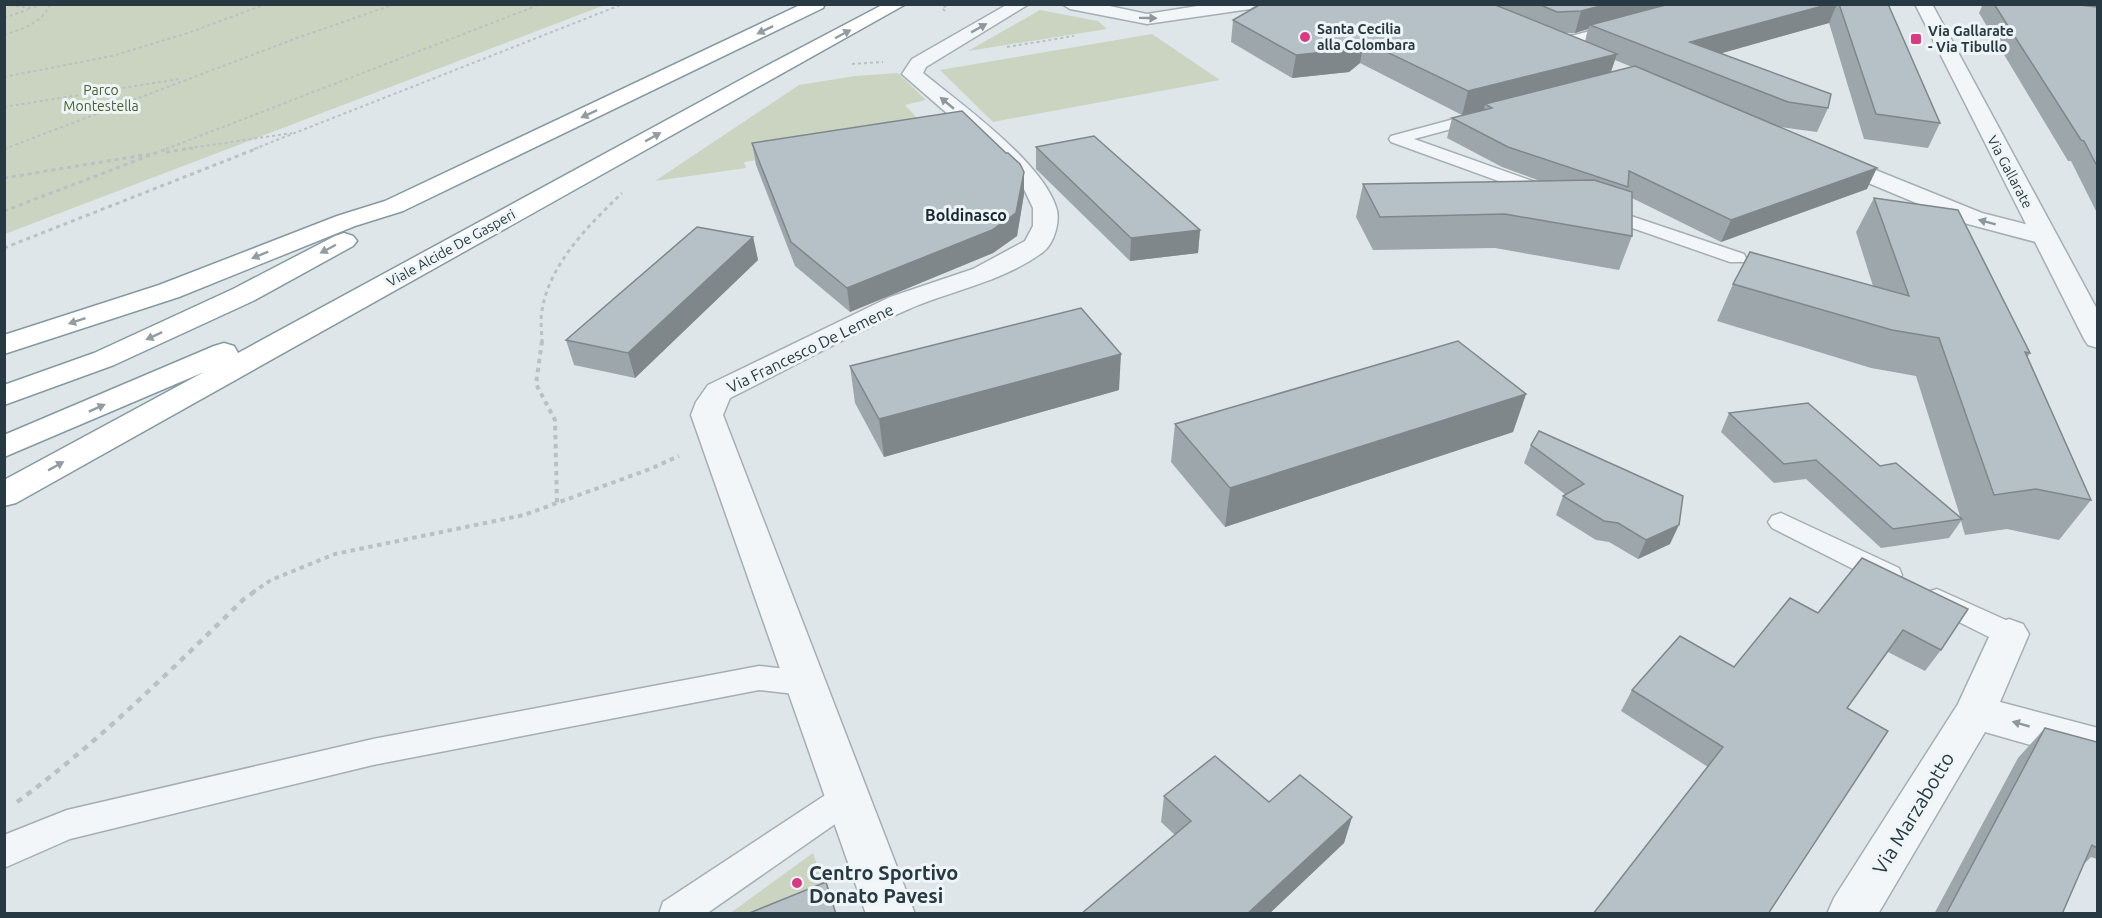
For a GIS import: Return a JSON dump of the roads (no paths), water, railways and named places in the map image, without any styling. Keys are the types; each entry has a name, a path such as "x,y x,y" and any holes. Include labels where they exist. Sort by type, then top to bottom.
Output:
{"highway":[{"path":"4,345 169,291 346,221 394,206 817,4"},
{"name":"Viale Alcide De Gasperi","path":"4,495 762,76 898,4"},
{"path":"4,396 104,359 243,295 372,225 394,206"},
{"path":"4,447 252,339 528,206"}],"street":[{"name":"Via Francesco De Lemene","path":"891,914 716,445 708,415 712,402 719,392 900,303 982,274 1035,246 1045,226 1045,208 1032,182 988,137 912,74 919,63 1021,4"},
{"path":"1070,4 1147,19 1250,4"},
{"path":"1592,59 1539,38 1575,41 1714,4"},
{"name":"Via Gallarate","path":"1923,4 2097,339"},
{"path":"1808,149 1973,218 2043,236"},
{"name":"Via Marzabotto","path":"1851,914 1975,712 2009,634"},
{"path":"1975,712 2097,746"}],"lane":[{"path":"1496,113 1397,140 1567,199"},
{"path":"1589,207 1737,258"},
{"path":"1781,522 2009,634"},
{"path":"4,854 20,844 67,825 373,752 759,678 804,683"},
{"path":"676,914 847,798"}],"place":[{"name":"Santa Cecilia alla Colombara","path":"1305,37"},
{"name":"Via Gallarate - Via Tibullo","path":"1916,39"},
{"name":"Centro Sportivo Donato Pavesi","path":"797,883"}],"district":[{"name":"Boldinasco","path":"966,215"}],"park label":[{"name":"Parco Montestella","path":"101,98"}]}
